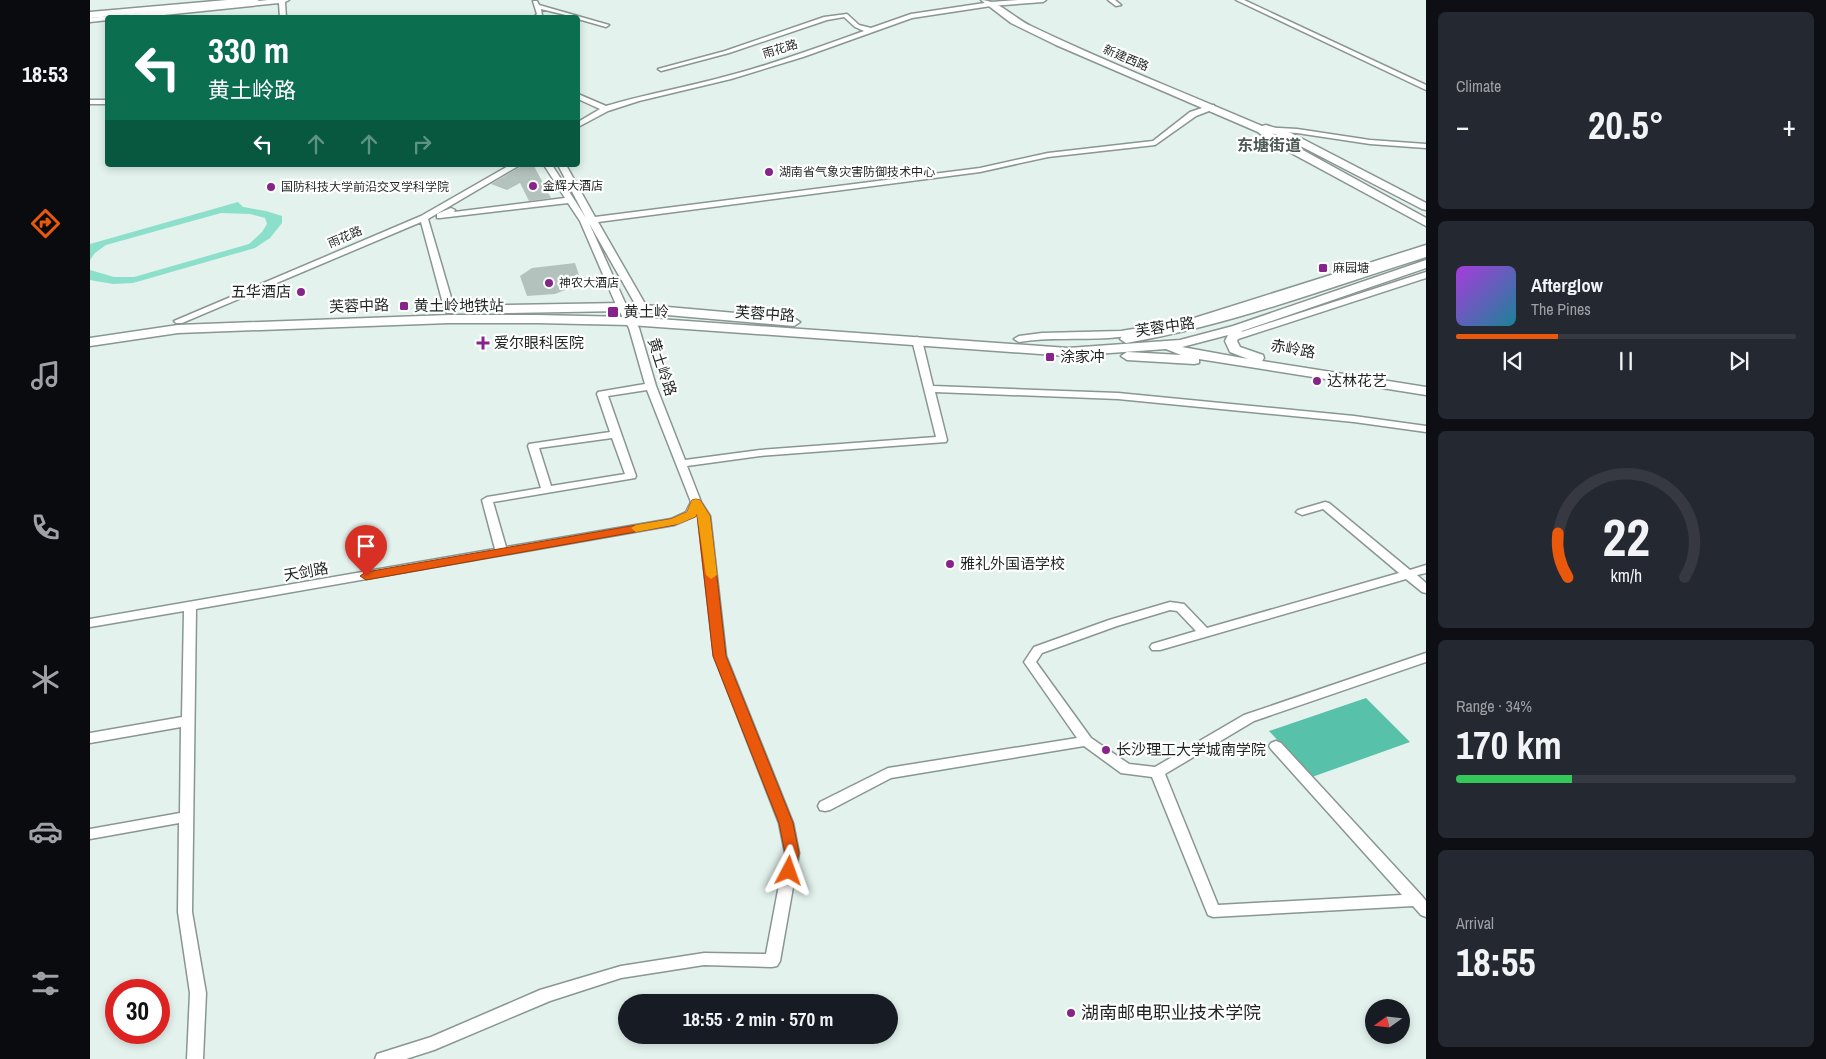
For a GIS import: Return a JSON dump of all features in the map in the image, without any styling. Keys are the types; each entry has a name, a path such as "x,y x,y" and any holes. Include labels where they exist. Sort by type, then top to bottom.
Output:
{"main road":[{"path":"90,10 191,0"},
{"path":"90,16 255,0"},
{"name":"新建西路","path":"993,2 1014,21 1058,44 1265,130 1426,217"},
{"name":"新建西路","path":"993,2 1022,20 1065,42 1265,130 1426,211"},
{"name":"新建西路","path":"1265,130 1287,135 1426,207"},
{"name":"新建西路","path":"1265,130 1273,139 1426,223"},
{"name":"芙蓉中路","path":"90,335 180,321 450,311 622,308 1062,342 1104,341 1153,335 1219,318 1426,253"},
{"name":"芙蓉中路","path":"90,342 178,329 449,319 630,321 1068,352 1174,345 1234,333 1426,264"},
{"path":"90,348 148,333"},
{"path":"1234,333 1231,341 1235,349 1264,360"},
{"name":"赤岭路","path":"1153,335 1174,345 1183,352 1426,391"},
{"name":"赤岭路","path":"1174,345 1426,386"},
{"name":"赤岭路","path":"1068,352 1165,359 1232,360"}],"street":[{"path":"282,15 285,0"},
{"path":"285,0 288,15"},
{"path":"138,15 285,0"},
{"name":"雨花路","path":"580,124 605,109 637,99 729,78 801,56 911,16 993,2 1043,0"},
{"path":"1111,0 1118,5"},
{"path":"1239,0 1426,88"},
{"path":"535,3 539,15"},
{"path":"535,3 574,15"},
{"path":"661,69 727,52 826,18 845,15 857,26 869,30"},
{"path":"580,17 606,25"},
{"path":"90,20 105,18"},
{"path":"580,97 605,109"},
{"path":"90,102 105,102"},
{"path":"588,220 980,170 1048,155 1155,142 1193,114 1211,107"},
{"path":"1265,130 1370,142 1426,146"},
{"name":"雨花路","path":"180,321 424,218 513,167"},
{"name":"黄土岭路","path":"549,167 588,220 643,309 648,322"},
{"name":"黄土岭路","path":"383,1059 434,1043 546,995 621,972 704,959 772,961 792,853 786,823 720,656 704,516 696,502 651,386 630,321 622,308 588,220 563,167"},
{"path":"470,198 440,216 572,200"},
{"path":"424,218 450,311"},
{"path":"1019,339 1038,335 1111,335 1174,325 1426,248"},
{"path":"1234,333 1426,275"},
{"path":"681,464 760,453 942,440 917,340"},
{"path":"502,552 487,500 631,476 602,394 651,386"},
{"path":"930,389 1118,396 1354,419 1426,429"},
{"path":"547,490 533,446 616,434"},
{"name":"天剑路","path":"90,623 674,522 691,514 696,502"},
{"path":"1302,512 1325,505 1426,589"},
{"path":"1156,647 1426,569"},
{"path":"1205,633 1180,607 1170,606 1113,623 1038,650 1030,662 1086,741 1126,769 1158,772 1250,718 1426,656"},
{"path":"190,607 184,912 198,993 195,1059"},
{"path":"90,738 188,721"},
{"path":"825,806 888,773 1086,741"},
{"path":"1276,746 1421,905"},
{"path":"1158,772 1213,911 1421,905"},
{"path":"90,834 186,817"}],"shaded area":[{"path":"238,202 243,207 282,216 282,223 270,238 255,248 133,283 113,284 90,280 90,270 114,277 134,277 249,244 262,232 267,224 265,218 250,214 221,213 106,245 95,253 90,260 90,244"},
{"path":"1366,698 1410,742 1312,777 1269,731"}],"building":[{"name":"金辉大酒店","path":"520,167 535,167 551,198 529,201 520,183 507,190 491,184"},
{"name":"神农大酒店","path":"575,263 580,278 570,288 555,294 527,296 520,276 532,268"}],"slow traffic":[{"path":"636,528 674,522 691,514 696,502 704,516 711,575"}],"place":[{"name":"湖南省气象灾害防御技术中心","path":"769,172"},
{"name":"金辉大酒店","path":"533,186"},
{"name":"国防科技大学前沿交叉学科学院","path":"271,187"},
{"name":"麻园塘","path":"1323,268"},
{"name":"神农大酒店","path":"549,283"},
{"name":"五华酒店","path":"301,292"},
{"name":"黄土岭地铁站","path":"404,306"},
{"name":"黄土岭","path":"613,312"},
{"name":"爱尔眼科医院","path":"483,343"},
{"name":"涂家冲","path":"1050,357"},
{"name":"达林花艺","path":"1317,381"},
{"name":"雅礼外国语学校","path":"950,564"},
{"name":"长沙理工大学城南学院","path":"1106,750"},
{"name":"湖南邮电职业技术学院","path":"1071,1013"}],"district":[{"name":"东塘街道","path":"1269,145"}],"route":[{"path":"366,576 674,522 691,514 696,502 704,516 720,656 786,823 792,853 789,871"}]}
